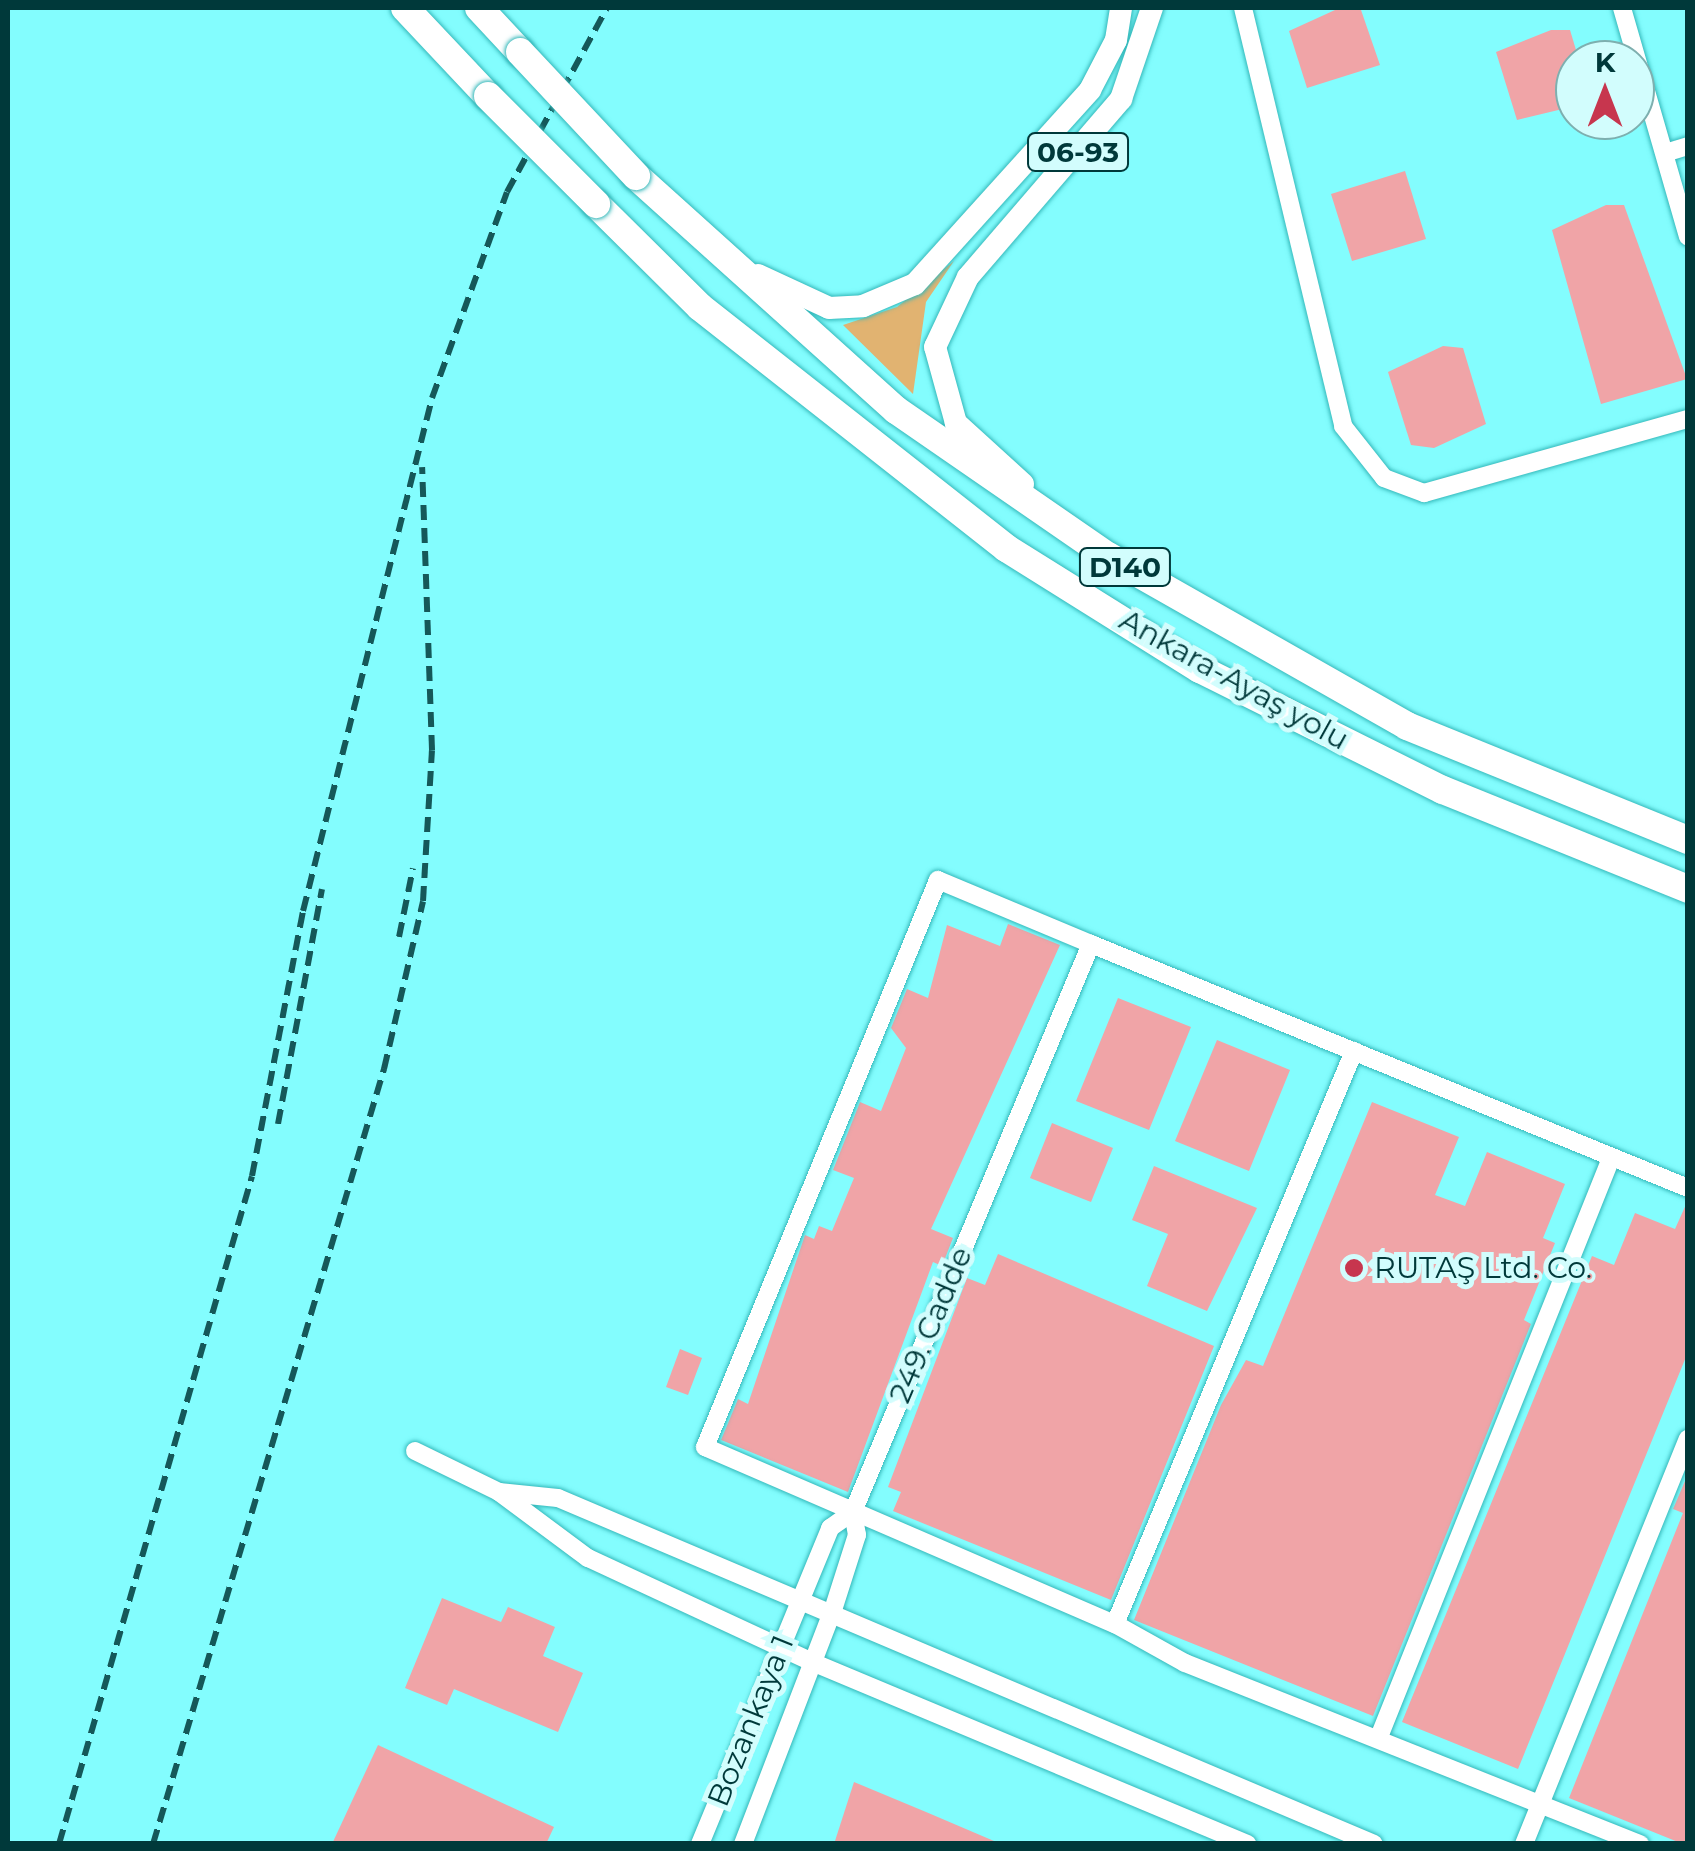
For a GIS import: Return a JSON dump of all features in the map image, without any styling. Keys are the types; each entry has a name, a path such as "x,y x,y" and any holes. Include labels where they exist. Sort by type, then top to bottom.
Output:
{"highway":[{"name":"Ankara-Ayaş yolu","path":"405,8 488,96 730,333 1022,558 1200,669 1375,756 1688,888"},
{"name":"Ankara-Ayaş yolu","path":"479,8 636,176 896,410 1108,556 1408,726 1688,840"}],"main road":[{"name":"06-93","path":"684,221 759,275 829,308 890,298 944,262 1090,90 1116,40 1122,8"},
{"name":"06-93","path":"1108,556 956,423 935,347 968,277 1121,99 1152,8"}],"street":[{"path":"1243,8 1344,426 1384,478 1424,493 1688,419"},
{"path":"1622,8 1688,236"},
{"path":"1665,153 1688,146"},
{"path":"1640,1844 1541,1801 1185,1663 1115,1624 705,1447 938,880 1354,1051 1609,1163 1688,1188"},
{"name":"249. Cadde","path":"853,1512 1091,944"},
{"path":"1115,1624 1354,1051"},
{"path":"1379,1737 1609,1163"},
{"path":"1524,1844 1688,1439"},
{"path":"415,1450 499,1492 588,1558 812,1662 1248,1844"},
{"path":"499,1492 558,1498 833,1610 1374,1844"},
{"path":"743,1844 833,1610 857,1534 853,1512"},
{"name":"Bozankaya 1","path":"700,1844 830,1528 853,1512"}],"shaded area":[{"path":"954,261 926,302 913,394 843,325 897,307"}],"building":[{"path":"1335,10 1361,10 1380,65 1307,88 1289,31"},
{"path":"1551,30 1570,30 1573,40 1555,40 1555,111 1517,120 1496,52"},
{"path":"1405,171 1426,239 1352,261 1331,194"},
{"path":"1606,205 1624,205 1687,379 1601,404 1552,230"},
{"path":"1443,346 1463,348 1486,424 1434,448 1411,445 1388,372"},
{"path":"1008,924 1060,945 931,1229 953,1238 942,1266 933,1262 848,1492 721,1440 738,1399 748,1404 805,1235 814,1239 819,1226 832,1231 854,1178 833,1170 860,1102 881,1111 906,1048 891,1028 907,989 928,998 947,925 1000,946"},
{"path":"1118,998 1191,1027 1149,1130 1076,1101"},
{"path":"1217,1040 1290,1070 1249,1171 1175,1141"},
{"path":"1372,1102 1459,1137 1435,1195 1465,1206 1487,1152 1565,1184 1543,1238 1555,1243 1524,1320 1531,1324 1373,1716 1134,1620 1221,1405 1246,1360 1263,1366"},
{"path":"1052,1123 1113,1148 1091,1202 1030,1178"},
{"path":"1154,1166 1257,1208 1207,1311 1147,1286 1168,1234 1132,1220"},
{"path":"1688,1200 1688,1352 1518,1769 1402,1722 1592,1256 1614,1265 1635,1213 1675,1229"},
{"path":"998,1254 1214,1346 1111,1600 893,1511 901,1492 888,1487 967,1278 985,1285"},
{"path":"680,1349 702,1358 688,1395 666,1387"},
{"path":"1688,1474 1688,1844 1683,1844 1569,1798 1683,1513 1673,1509"},
{"path":"442,1598 501,1622 508,1607 555,1627 543,1656 583,1673 558,1732 454,1689 447,1705 405,1688"},
{"path":"378,1745 554,1827 546,1844 332,1844"},
{"path":"854,1782 926,1812 1001,1844 834,1844"}],"railway":[{"path":"59,1844 252,1176 303,911 432,398 507,192 607,8"},
{"path":"153,1844 384,1069 423,901 432,750 422,467"},
{"path":"399,937 413,868"},
{"path":"278,1124 322,889"}],"place":[{"name":"RUTAŞ Ltd. Co.","path":"1354,1268"}]}
